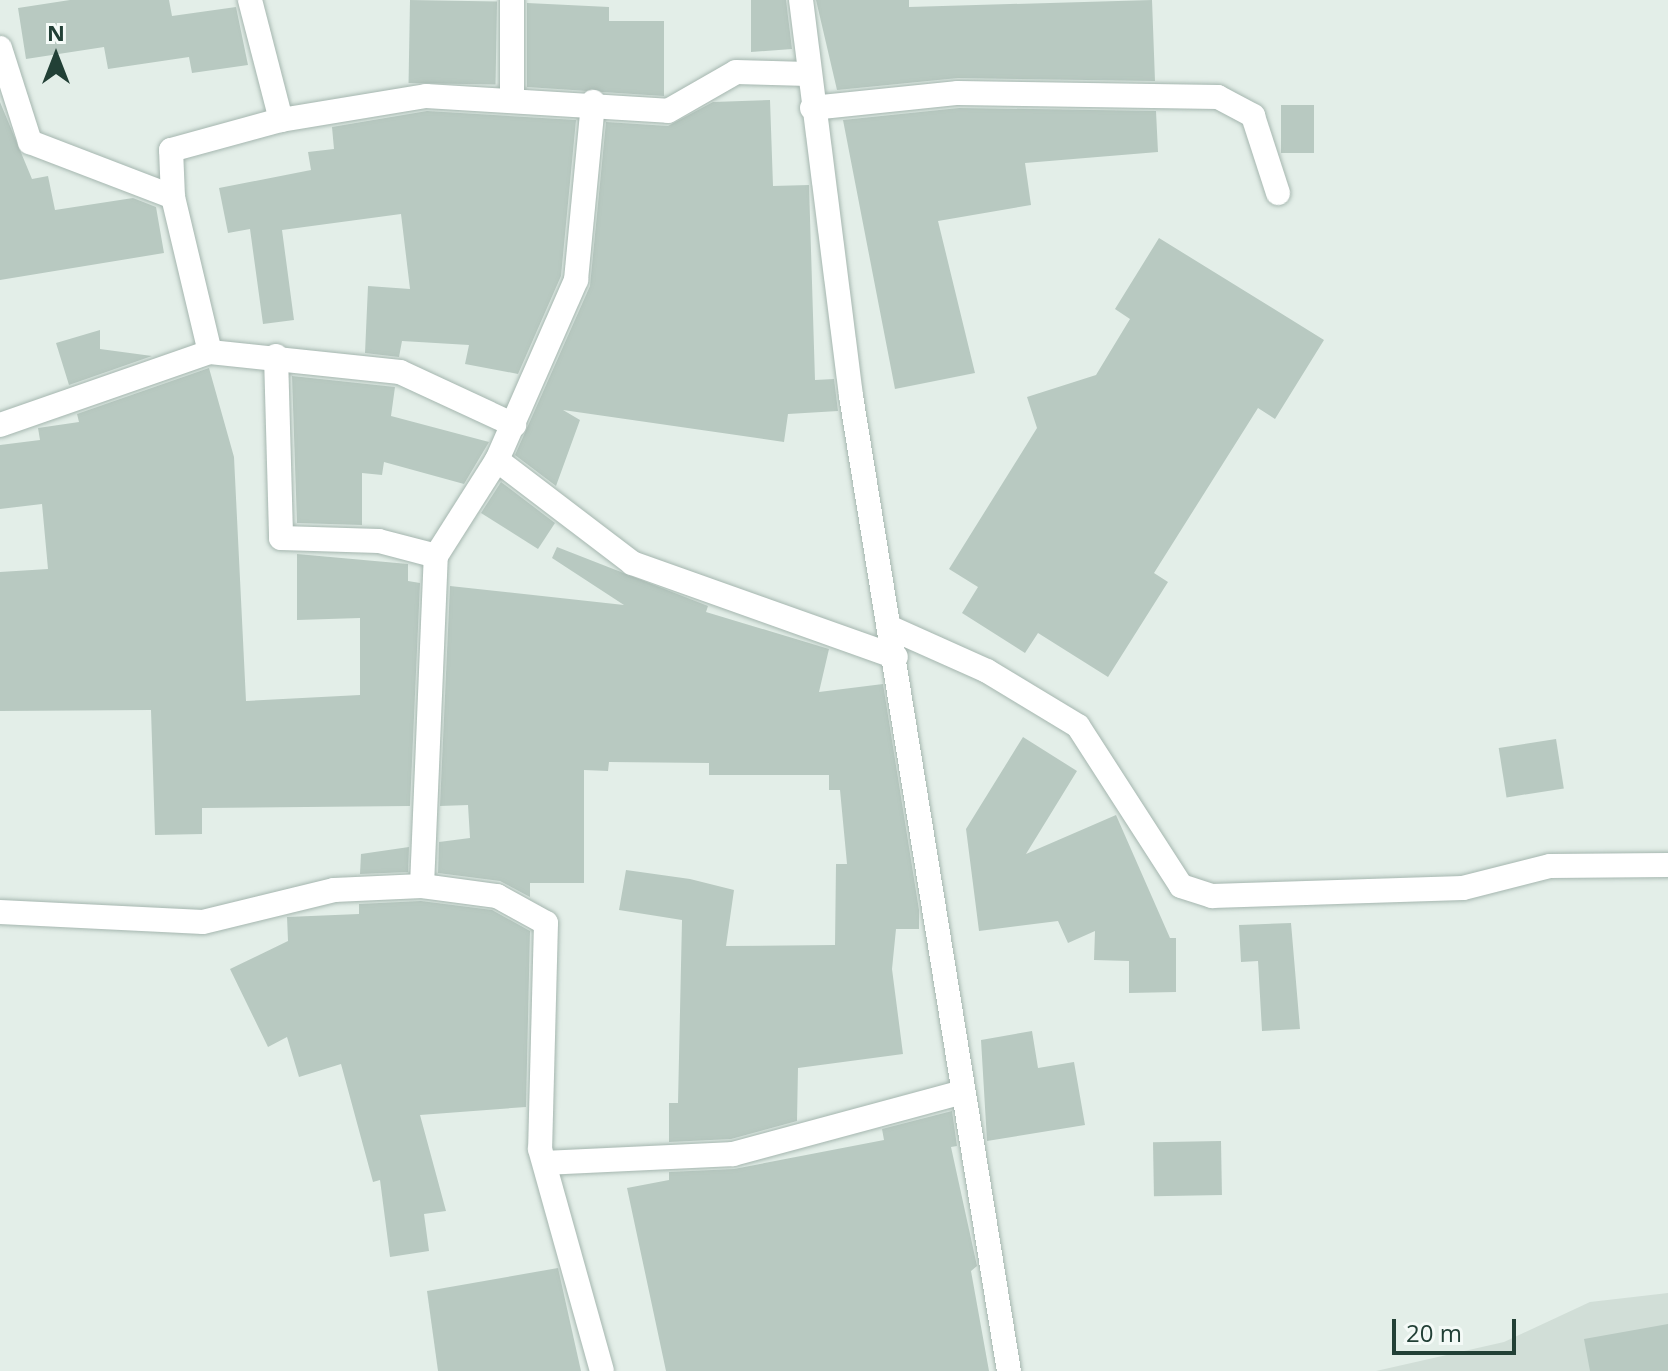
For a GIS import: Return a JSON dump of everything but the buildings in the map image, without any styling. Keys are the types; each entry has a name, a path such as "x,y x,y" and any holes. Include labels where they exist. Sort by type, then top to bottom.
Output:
{"street":[{"path":"250,0 281,120"},
{"path":"512,0 512,99"},
{"path":"801,0 812,108 963,1092 1009,1371"},
{"path":"0,48 30,142 173,197"},
{"path":"210,352 173,197 171,150 281,120 426,96 593,102 668,111 736,72 808,74"},
{"path":"812,108 958,93 1218,97 1253,116 1278,193"},
{"path":"422,886 436,556 497,460 576,280 593,102"},
{"path":"0,425 210,352 276,356 400,372 514,425"},
{"path":"276,356 281,538 379,541 436,556"},
{"path":"497,460 632,563 896,657"},
{"path":"891,628 987,671 1078,726 1181,886 1212,896 1463,888 1550,866 1668,865"},
{"path":"0,912 203,922 334,890 422,886 497,896 546,923 545,1163 602,1371"},
{"path":"545,1163 733,1154 963,1092"}],"shaded area":[{"path":"1668,1293 1668,1371 1376,1371 1504,1342 1590,1302"}]}
